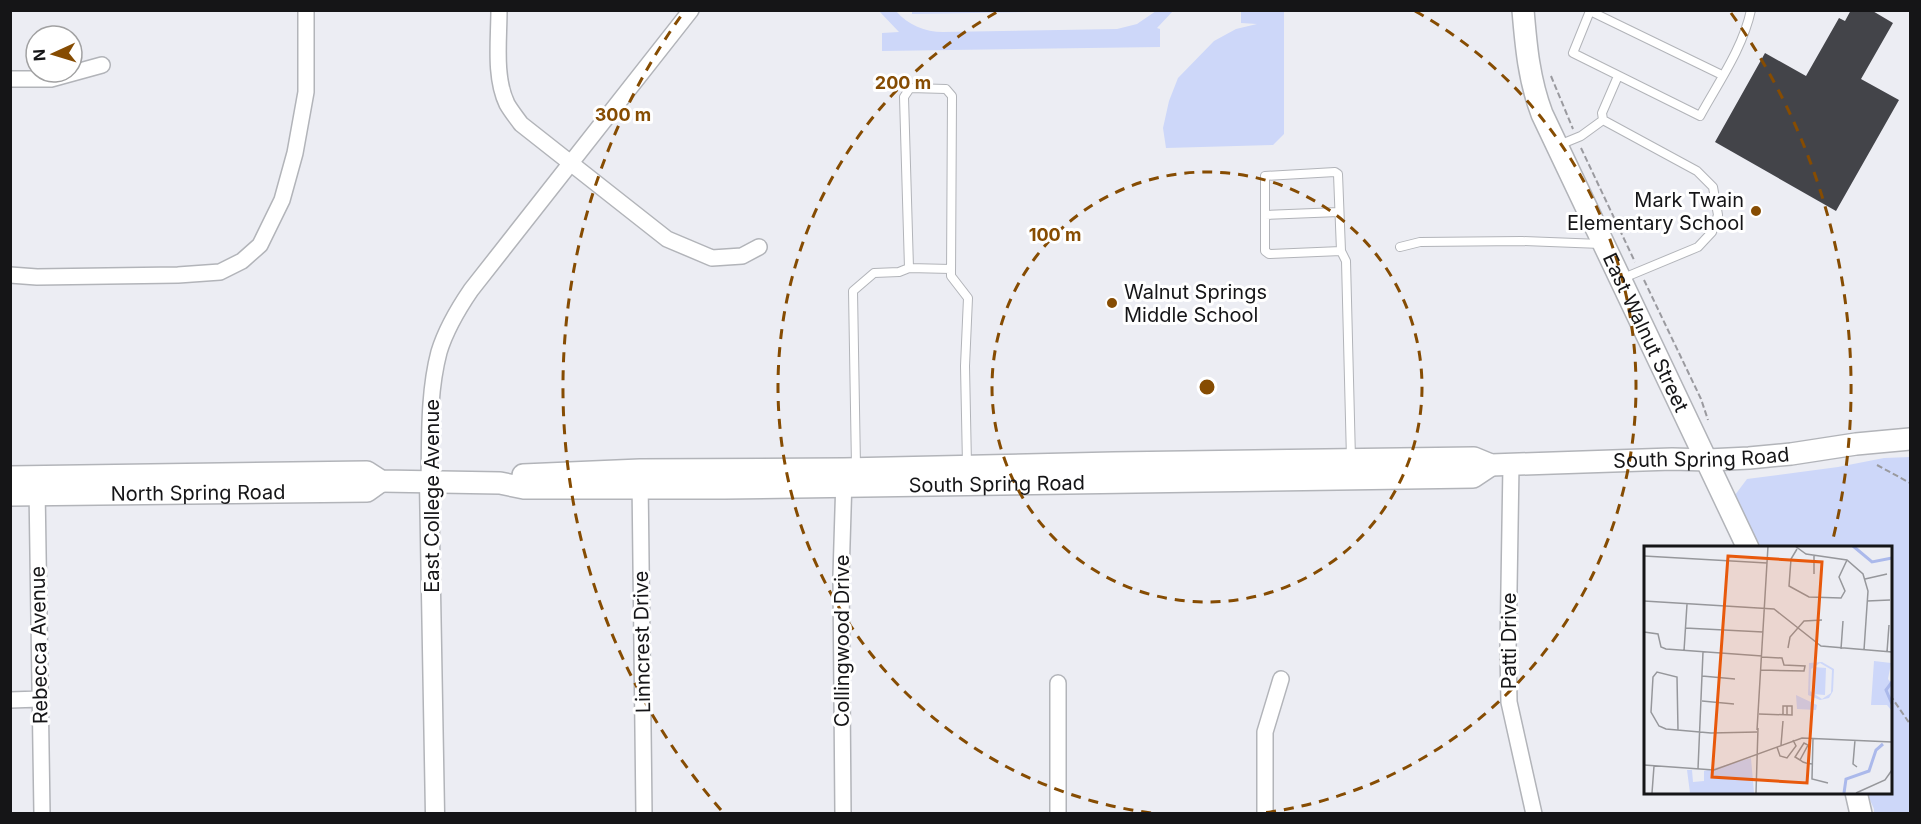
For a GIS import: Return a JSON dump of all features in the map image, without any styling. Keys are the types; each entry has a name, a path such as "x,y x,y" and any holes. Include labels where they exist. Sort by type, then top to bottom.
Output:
{"main road":[{"name":"East Walnut Street","path":"1523,10 1530,74 1535,94 1556,146 1748,546"},
{"name":"South Spring Road","path":"429,482 500,483 516,476 640,479 963,472 1352,470 1474,458 1501,465 1672,459 1707,460 1791,454 1856,444 1911,440"},
{"name":"North Spring Road","path":"10,495 37,486 367,472 381,481 429,482"},
{"name":"North Spring Road","path":"10,477 37,486"},
{"path":"1856,794 1861,813"}],"street":[{"path":"10,275 37,277 178,275 220,272 242,261 260,245 282,200 295,153 306,92 306,10"},
{"path":"499,10 499,68 502,87 507,104 521,124 676,243 712,258 741,256 759,247"},
{"name":"East College Avenue","path":"435,813 429,482 432,391 439,351 453,317 471,290 691,10"},
{"path":"10,79 51,79 102,65"},
{"name":"Patti Drive","path":"1501,465 1509,702 1534,813"},
{"name":"Collingwood Drive","path":"843,813 841,576 848,474"},
{"name":"Linncrest Drive","path":"640,479 644,813"},
{"name":"Rebecca Avenue","path":"37,486 42,813"},
{"path":"1265,813 1265,732 1281,679"},
{"path":"1058,683 1058,813"},
{"path":"10,700 40,699"}],"lane":[{"path":"1722,75 1590,11 1573,53 1700,116 1738,46 1751,10"},
{"path":"1603,120 1602,113 1618,76"},
{"path":"909,268 904,97 910,88 945,89 952,96 951,276 968,298 963,472"},
{"path":"1556,146 1581,136 1603,120"},
{"path":"1603,120 1697,171 1713,188 1718,215 1712,232 1698,246 1620,279"},
{"path":"1341,251 1267,253 1265,176 1335,172 1338,176 1341,251 1346,261 1352,470"},
{"path":"1265,215 1339,212"},
{"path":"1400,247 1420,242 1522,241 1603,244"},
{"path":"848,474 853,291 874,273 899,272 909,268 951,269"}],"path":[{"path":"1551,76 1569,121"},
{"path":"1586,157 1630,252"},
{"path":"1650,293 1701,399 1709,424"},
{"path":"1877,465 1911,483"},
{"path":"1891,696 1911,724"}],"shaded area":[{"path":"912,10 1087,10 1087,11 912,14"},
{"path":"879,11 896,11 917,27 943,32 1117,29 1137,24 1156,11 1173,11 1157,28 1160,29 1160,47 882,51 882,33 899,32"},
{"path":"1241,11 1284,11 1284,134 1273,145 1166,148 1163,128 1169,101 1178,78 1214,41 1236,29 1257,24 1241,23"},
{"path":"1910,457 1910,813 1874,813 1867,794 1891,794 1891,546 1758,546 1735,495 1747,479 1838,467 1884,458"}],"building":[{"name":"Mark Twain Elementary School","path":"1851,10 1871,10 1893,23 1861,79 1899,100 1836,211 1715,142 1765,53 1806,76 1839,18 1845,21"}],"place":[{"name":"Mark Twain Elementary School","path":"1756,211"},
{"name":"Walnut Springs Middle School","path":"1112,303"}]}
